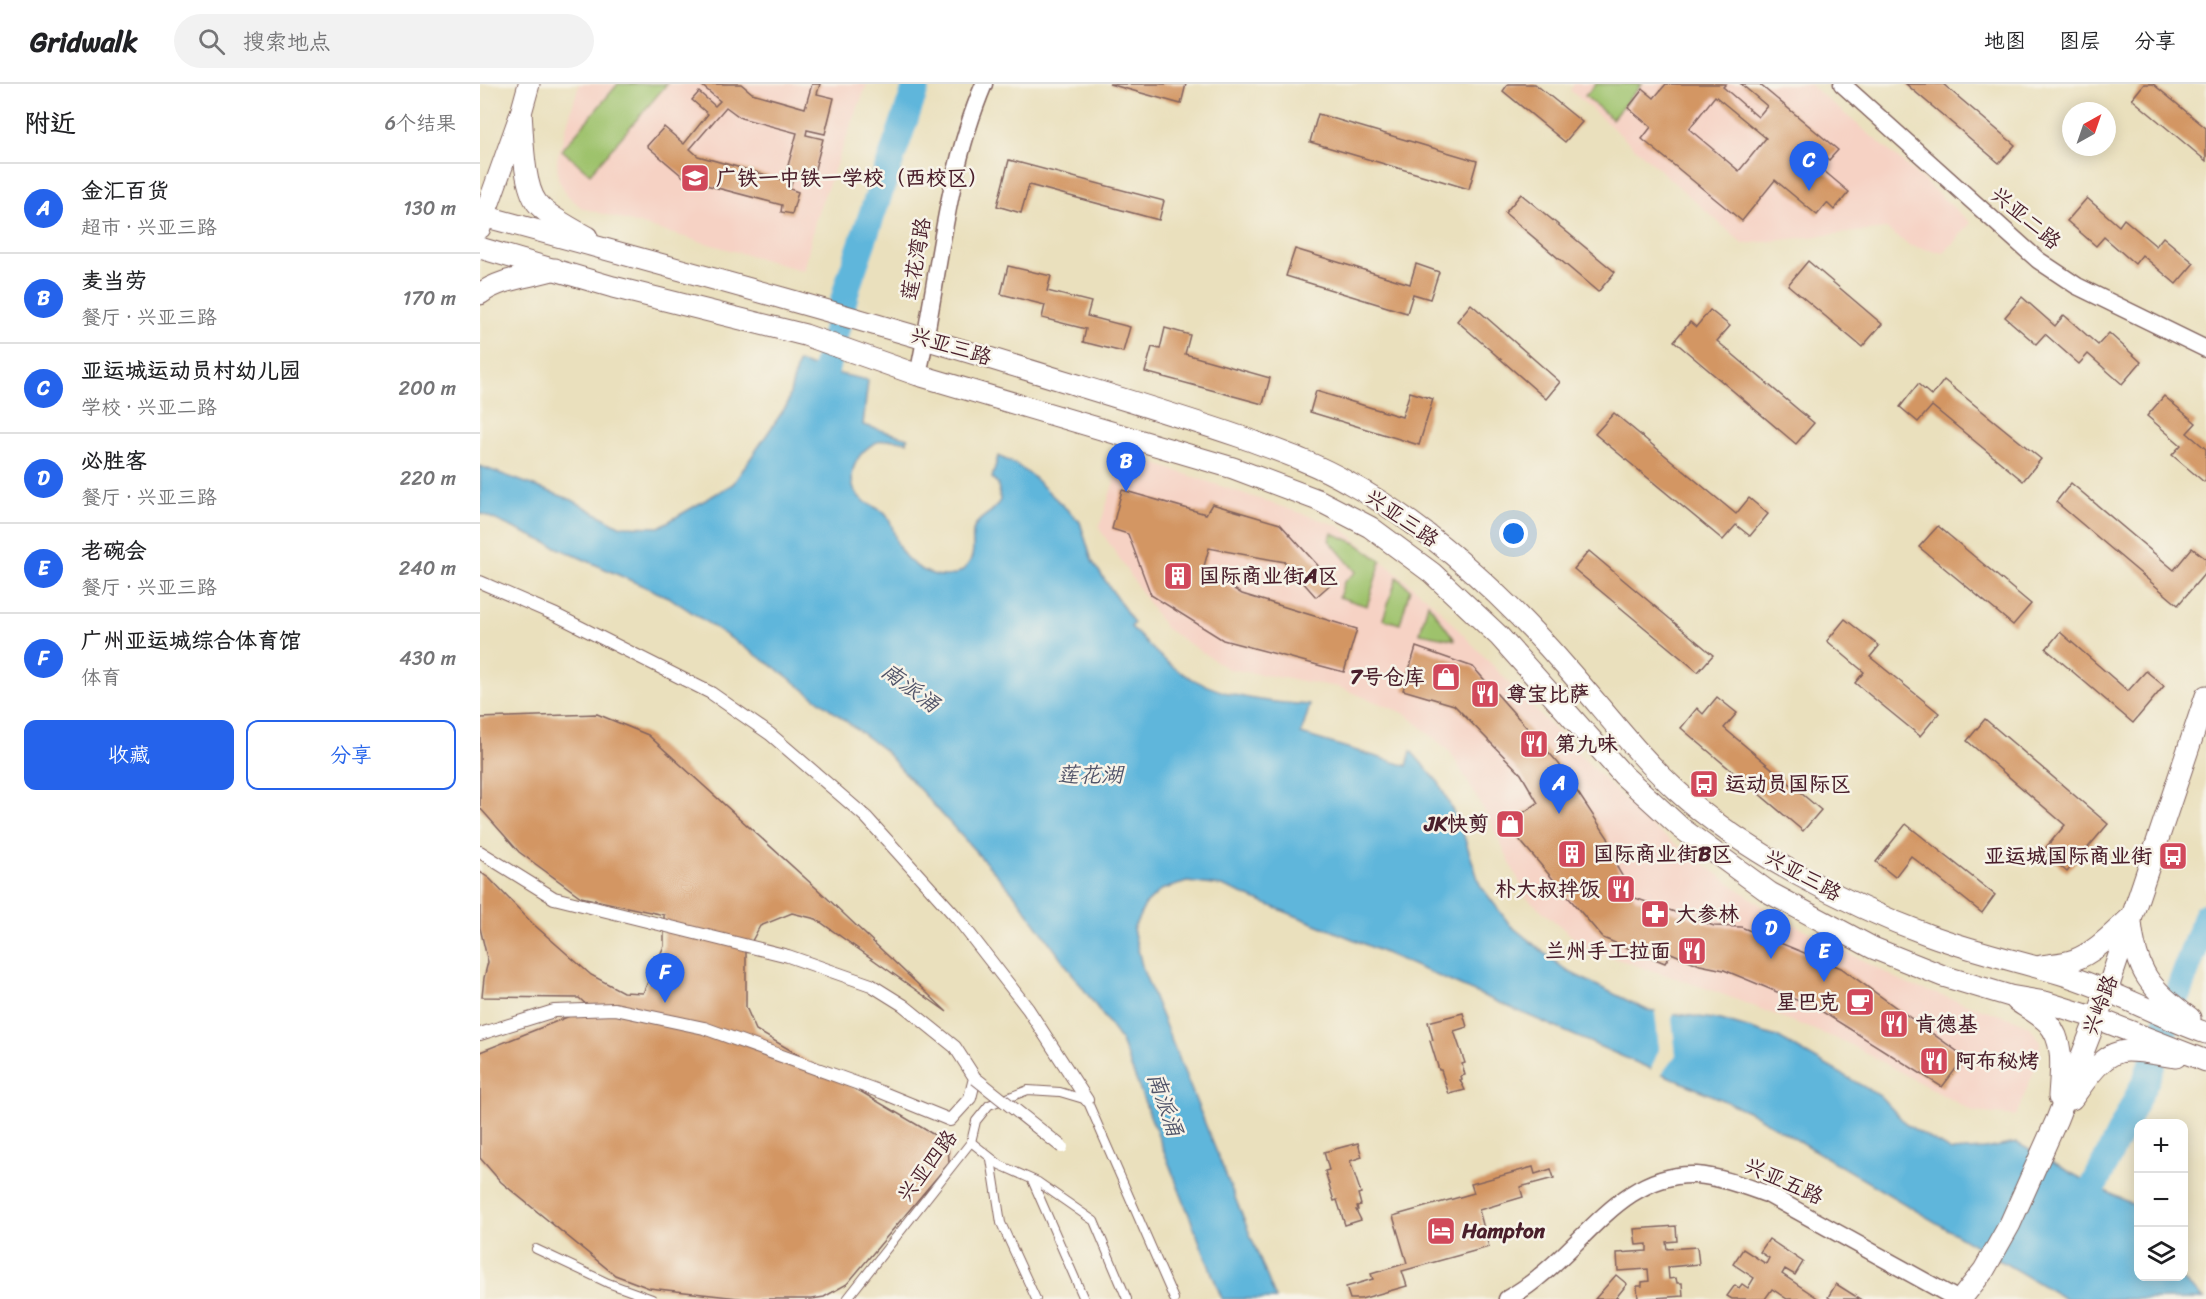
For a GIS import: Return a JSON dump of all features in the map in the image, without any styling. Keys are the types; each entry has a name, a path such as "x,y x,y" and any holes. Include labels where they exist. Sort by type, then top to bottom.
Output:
{"street":[{"path":"481,220 521,113 529,84"},
{"name":"莲花湾路","path":"918,375 951,189 975,106 984,84"},
{"name":"兴亚二路","path":"1842,84 2038,260 2077,286 2206,349"},
{"path":"521,113 527,177 537,203 569,228 622,255 613,287"},
{"name":"兴亚三路","path":"481,220 622,255 926,338 1216,428 1305,460 1372,496 1457,558 1498,595 1570,672 1617,729 1678,792 1738,838 1865,909 1931,936 2034,968 2061,974 2199,1028"},
{"name":"兴亚三路","path":"480,248 613,287 805,335 918,375 1233,468 1318,500 1370,527 1432,573 1473,610 1623,775 1681,828 1770,892 1874,948 1943,976 2010,996 2045,1002 2096,1018 2182,1054 2204,1060"},
{"path":"480,294 487,288 555,269"},
{"path":"480,582 556,615 711,693 770,734 866,817 958,919 1028,1009 1087,1100"},
{"name":"兴岭路","path":"1959,1299 1984,1270 2023,1197 2057,1119 2107,991 2206,696"},
{"path":"480,852 555,898 788,956 871,985 903,1005 955,1047 975,1078 1062,1147"},
{"path":"2034,968 2083,956 2103,943 2131,918"},
{"path":"2131,918 2137,954 2152,986 2199,1028"},
{"path":"1971,985 1979,951"},
{"path":"2010,996 2041,1017 2054,1032 2061,1051 2057,1119"},
{"path":"480,1034 554,1011 615,1009 704,1028 950,1120 970,1098 975,1078"},
{"path":"2057,1119 2103,1060 2127,1051 2182,1054"},
{"name":"兴亚五路","path":"1507,1299 1542,1275 1626,1197 1640,1188 1667,1178 1694,1175 1734,1182 1767,1194 1959,1299"}],"lane":[{"name":"兴亚四路","path":"847,1299 971,1142 976,1121 989,1105 1028,1090 1060,1092 1087,1100"},
{"path":"1087,1100 1174,1299"},
{"path":"971,1142 1000,1166 1032,1180 1094,1221 1127,1299"},
{"path":"992,1159 1001,1223 1036,1299"},
{"path":"1032,1180 1084,1299"},
{"path":"536,1249 608,1284 652,1299"}],"shaded area":[{"name":"广铁一中铁一学校（西校区）","path":"579,84 867,84 816,217 804,271 582,208 567,195 558,179 557,159"},
{"path":"1574,84 1809,84 1971,223 1944,253 1910,246 1886,229 1743,244 1570,90"},
{"path":"1123,453 1339,526 1432,602 1652,827 1769,911 1909,985 2019,1021 2031,1028 2040,1042 2040,1056 2016,1116 1974,1112 1845,1042 1714,991 1587,949 1527,898 1489,819 1451,753 1406,714 1338,687 1228,669 1165,628 1099,528"}],"green space":[{"path":"618,84 667,84 590,174 562,150"},
{"path":"1596,84 1642,84 1612,119 1585,96"},
{"path":"1332,533 1356,543 1381,561 1367,606 1339,597 1344,582 1356,572 1329,540"},
{"path":"1397,577 1410,589 1400,624 1383,619"},
{"path":"1428,603 1455,640 1420,633"}],"water":[{"name":"莲花湖","path":"798,362 825,371 868,380 863,425 908,438 907,442 885,440 865,450 853,469 854,490 864,501 887,515 896,541 906,557 914,565 934,574 954,575 963,570 970,561 973,530 1000,500 998,484 992,478 998,456 1015,464 1032,476 1080,522 1092,561 1134,623 1131,627 1172,666 1187,676 1220,691 1274,702 1310,705 1301,734 1407,766 1411,751 1439,783 1462,830 1480,885 1510,925 1567,971 1647,1010 1721,1020 1777,1037 1880,1096 1907,1125 1951,1151 1984,1149 2017,1143 2134,1205 2134,1281 2184,1281 2204,1299 2065,1299 1750,1112 1355,940 1222,886 1187,882 1161,890 1145,905 1133,929 1143,970 1276,1299 1222,1299 1120,1039 1015,895 884,750 780,671 670,598 480,513 480,466 572,500 619,526 659,527 733,484 787,405"}],"pier":[{"path":"1658,1008 1675,1011 1672,1019 1676,1055 1660,1076 1650,1072 1659,1049 1655,1012"}],"building":[{"path":"700,84 741,84 752,93 805,108 812,84 820,84 817,94 834,98 825,134 807,130 806,135 823,139 813,176 795,171 790,189 798,192 792,214 781,212 782,205 687,180 647,146 664,127 684,144 708,114 692,100 699,92 715,106 720,101","holes":["726,107 741,118 797,133 784,180 698,156 690,149"]},
{"path":"1109,84 1186,84 1181,104"},
{"path":"1508,84 1535,84 1582,122 1565,142 1503,91"},
{"path":"1666,84 1726,84 1723,87 1758,117 1767,106 1741,84 1759,84 1838,150 1829,160 1824,156 1817,165 1849,192 1834,210 1827,203 1817,215 1775,180 1742,221 1642,139 1651,127 1628,108 1643,89 1654,98","holes":["1715,96 1766,138 1739,171 1689,129"]},
{"path":"1906,84 1943,84 2015,145 1999,163"},
{"path":"2144,84 2153,84 2206,128 2206,161 2132,99"},
{"path":"1318,114 1477,161 1469,189 1310,142"},
{"path":"1009,160 1164,201 1159,220 1029,185 1021,213 997,206"},
{"path":"1521,194 1615,272 1598,292 1505,213"},
{"path":"2087,198 2119,226 2124,219 2156,246 2163,237 2194,263 2176,284 2142,255 2135,264 2104,237 2096,246 2067,221"},
{"path":"1295,249 1410,284 1416,264 1439,272 1430,299 1413,294 1407,313 1286,276"},
{"path":"1808,261 1882,324 1862,347 1788,285"},
{"path":"1008,266 1051,276 1047,291 1091,302 1087,316 1130,327 1123,352 1083,342 1086,329 1042,318 1045,305 1001,294"},
{"path":"2022,297 2055,326 2064,315 2098,345 2109,333 2141,362 2122,384 2088,354 2079,364 2045,334 2036,344 2005,317"},
{"path":"1471,304 1560,382 1546,399 1457,321"},
{"path":"1710,310 1730,326 1717,341 1814,423 1796,444 1674,341 1690,322 1696,327"},
{"path":"1165,328 1190,335 1185,354 1270,378 1263,404 1145,372 1152,347 1160,349"},
{"path":"1944,380 2041,459 2023,481 1932,406 1918,422 1900,407 1918,384 1932,396"},
{"path":"1316,391 1402,417 1410,392 1433,399 1419,445 1310,412"},
{"path":"2164,396 2196,423 2187,433 2206,449 2206,479 2204,482 2172,455 2181,445 2147,416"},
{"path":"1614,413 1736,514 1749,498 1768,514 1750,536 1736,525 1723,540 1595,434"},
{"path":"2071,483 2174,570 2192,548 2206,559 2206,572 2178,605 2056,502"},
{"name":"国际商业街A区","path":"1122,490 1206,514 1212,504 1280,524 1333,582 1316,597 1285,562 1209,548 1203,570 1242,594 1357,629 1344,672 1223,640 1151,595 1128,534 1112,529"},
{"path":"1938,526 2031,604 2013,625 1919,547"},
{"path":"1589,551 1713,655 1698,672 1574,569"},
{"path":"1845,619 1879,646 1870,657 1939,713 1920,736 1855,683 1864,672 1827,641"},
{"path":"2060,632 2128,691 2146,671 2164,686 2133,723 2046,649"},
{"name":"国际商业街B区","path":"1416,647 1473,667 1559,764 1608,838 1618,869 1635,898 1714,926 1741,927 1841,968 1965,1057 1942,1087 1818,1009 1724,970 1700,965 1671,953 1665,963 1603,938 1506,824 1538,803 1521,774 1454,705 1403,690"},
{"path":"1717,697 1737,713 1724,728 1821,810 1803,831 1681,728 1697,708 1703,714"},
{"path":"597,714 648,735 826,897 947,1012 816,919 792,913 760,926 746,952 746,1007 756,1030 948,1143 949,1163 847,1284 824,1297 747,1299 649,1288 615,1275 501,1182 480,1158 480,1052 590,1008 579,998 482,997 488,962 480,928 480,872 490,879 532,923 591,975 623,992 643,993 664,946 664,915 581,897 519,852 480,808 480,718"},
{"path":"1985,719 2108,824 2067,872 2043,851 2065,825 1967,741"},
{"path":"1906,824 1995,895 1982,913 1911,856 1895,877 1876,862"},
{"path":"1463,1013 1467,1027 1454,1031 1465,1063 1462,1064 1465,1075 1461,1076 1462,1080 1460,1080 1465,1090 1449,1094 1430,1041 1433,1040 1428,1022"},
{"path":"1358,1143 1362,1157 1350,1161 1361,1193 1358,1194 1361,1205 1357,1206 1358,1210 1356,1210 1361,1220 1345,1225 1337,1200 1334,1201 1325,1171 1329,1170 1324,1152"},
{"name":"Hampton","path":"1533,1167 1535,1174 1551,1169 1554,1178 1520,1187 1523,1197 1479,1210 1489,1247 1402,1271 1407,1286 1361,1299 1350,1299 1346,1287 1373,1279 1371,1274 1407,1263 1393,1216 1474,1193 1471,1184"},
{"path":"1676,1226 1677,1241 1666,1242 1667,1249 1697,1247 1699,1264 1668,1267 1669,1279 1676,1278 1677,1283 1682,1283 1683,1296 1638,1299 1637,1286 1642,1286 1642,1282 1649,1281 1648,1269 1618,1271 1617,1253 1647,1251 1647,1244 1636,1245 1634,1229"},
{"path":"1769,1239 1803,1262 1795,1275 1785,1269 1782,1274 1819,1299 1787,1299 1772,1289 1765,1299 1732,1299 1727,1296 1735,1285 1739,1288 1742,1284 1748,1288 1754,1278 1733,1264 1743,1249 1766,1264 1769,1258 1760,1252"},
{"path":"1616,1275 1627,1284 1615,1299 1595,1299"},
{"path":"1836,1284 1860,1299 1831,1299 1828,1297"}],"waterway":[{"name":"南派涌","path":"816,406 848,284 917,84"},
{"path":"2078,1218 2146,1080 2206,916"}],"place":[{"name":"广铁一中铁一学校（西校区）","path":"695,178"},
{"name":"亚运城运动员村幼儿园","path":"1809,191"},
{"name":"麦当劳","path":"1126,492"},
{"name":"国际商业街A区","path":"1178,576"},
{"name":"7号仓库","path":"1446,677"},
{"name":"尊宝比萨","path":"1485,694"},
{"name":"第九味","path":"1534,744"},
{"name":"运动员国际区","path":"1704,784"},
{"name":"金汇百货","path":"1559,814"},
{"name":"JK快剪","path":"1510,824"},
{"name":"国际商业街B区","path":"1572,854"},
{"name":"亚运城国际商业街","path":"2173,856"},
{"name":"朴大叔拌饭","path":"1621,889"},
{"name":"大参林","path":"1655,914"},
{"name":"兰州手工拉面","path":"1692,951"},
{"name":"必胜客","path":"1771,959"},
{"name":"老碗会","path":"1824,982"},
{"name":"星巴克","path":"1860,1002"},
{"name":"广州亚运城综合体育馆","path":"665,1003"},
{"name":"肯德基","path":"1894,1024"},
{"name":"阿布秘烤","path":"1934,1061"},
{"name":"Hampton","path":"1441,1231"}]}
